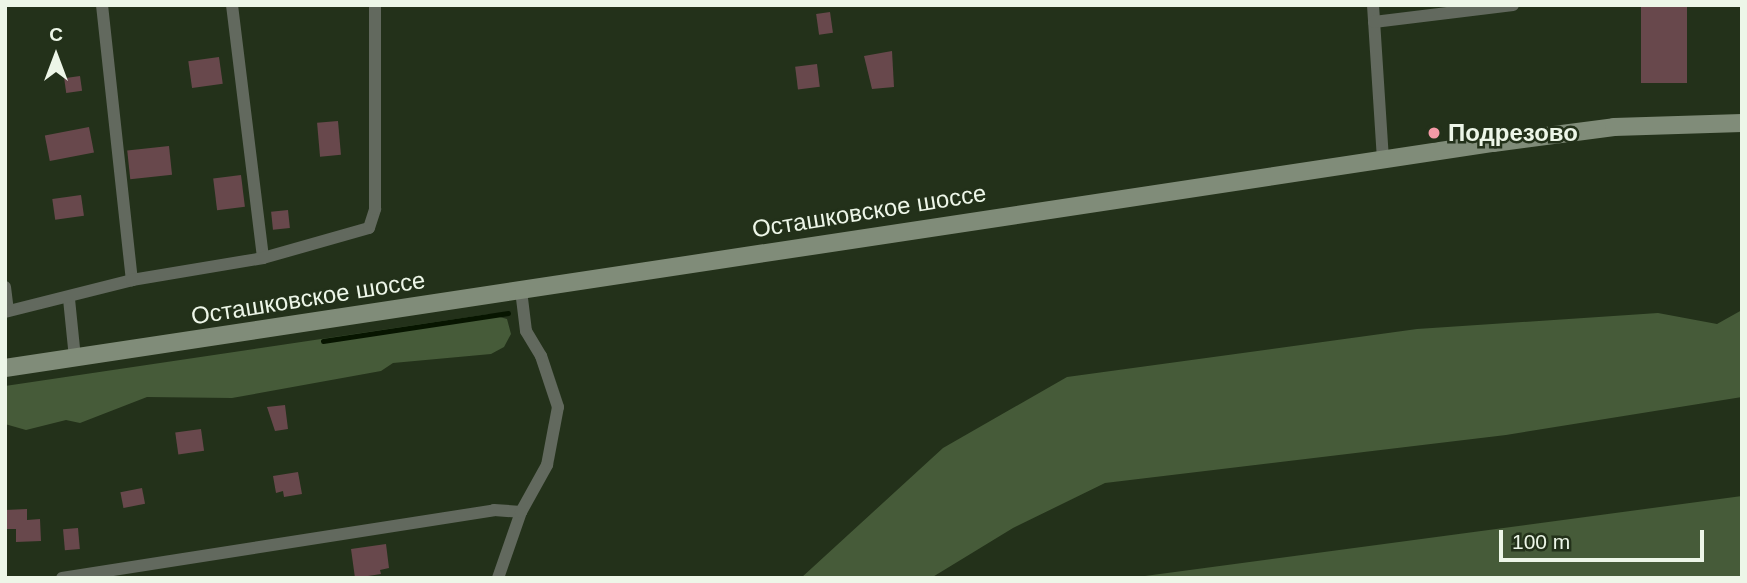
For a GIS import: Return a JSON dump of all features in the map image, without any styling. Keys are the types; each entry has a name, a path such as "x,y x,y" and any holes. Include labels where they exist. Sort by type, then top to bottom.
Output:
{"main road":[{"name":"Осташковское шоссе","path":"5,368 1614,127 1737,120"}],"street":[{"path":"102,5 132,280"},
{"path":"232,5 263,258"},
{"path":"5,287 7,312 69,299 132,280 263,258 369,228 375,209 375,5"},
{"path":"1373,5 1384,160"},
{"path":"1374,22 1513,5"},
{"path":"498,578 521,512 547,465 558,407 541,356 526,331 521,290"},
{"path":"69,299 75,358"},
{"path":"61,578 494,510 521,512"}],"green space":[{"path":"1742,310 1742,397 1506,435 1105,483 1013,528 931,578 801,578 943,448 1067,377 1417,329 1658,313 1717,324"},
{"path":"489,314 507,319 511,334 504,347 491,354 393,363 381,371 232,398 147,397 80,423 66,420 26,430 5,424 5,386"},
{"path":"1742,496 1742,578 1130,578"}],"building":[{"path":"1641,5 1687,5 1687,83 1641,83"},
{"path":"830,12 833,33 819,35 816,14"},
{"path":"892,51 894,87 872,89 864,56"},
{"path":"219,57 223,84 192,88 188,61"},
{"path":"817,64 820,87 798,90 795,67"},
{"path":"80,76 82,91 66,93 64,78"},
{"path":"338,121 341,155 320,157 317,123"},
{"path":"89,127 94,153 50,161 45,136"},
{"path":"169,146 172,175 130,179 127,150"},
{"path":"241,175 245,207 217,210 213,178"},
{"path":"81,195 84,216 55,220 52,199"},
{"path":"288,210 290,228 273,230 271,212"},
{"path":"285,405 288,429 275,431 267,407"},
{"path":"201,429 204,451 178,454 175,433"},
{"path":"298,472 302,494 284,497 283,491 276,493 273,476"},
{"path":"142,488 145,504 123,508 120,492"},
{"path":"27,509 27,520 40,519 41,541 16,542 16,529 5,529 5,510"},
{"path":"78,528 80,549 65,550 63,529"},
{"path":"386,544 389,568 380,570 381,574 355,578 351,549"}],"waterway":[{"path":"323,341 508,313"}],"place":[{"name":"Подрезово","path":"1434,133"}]}
